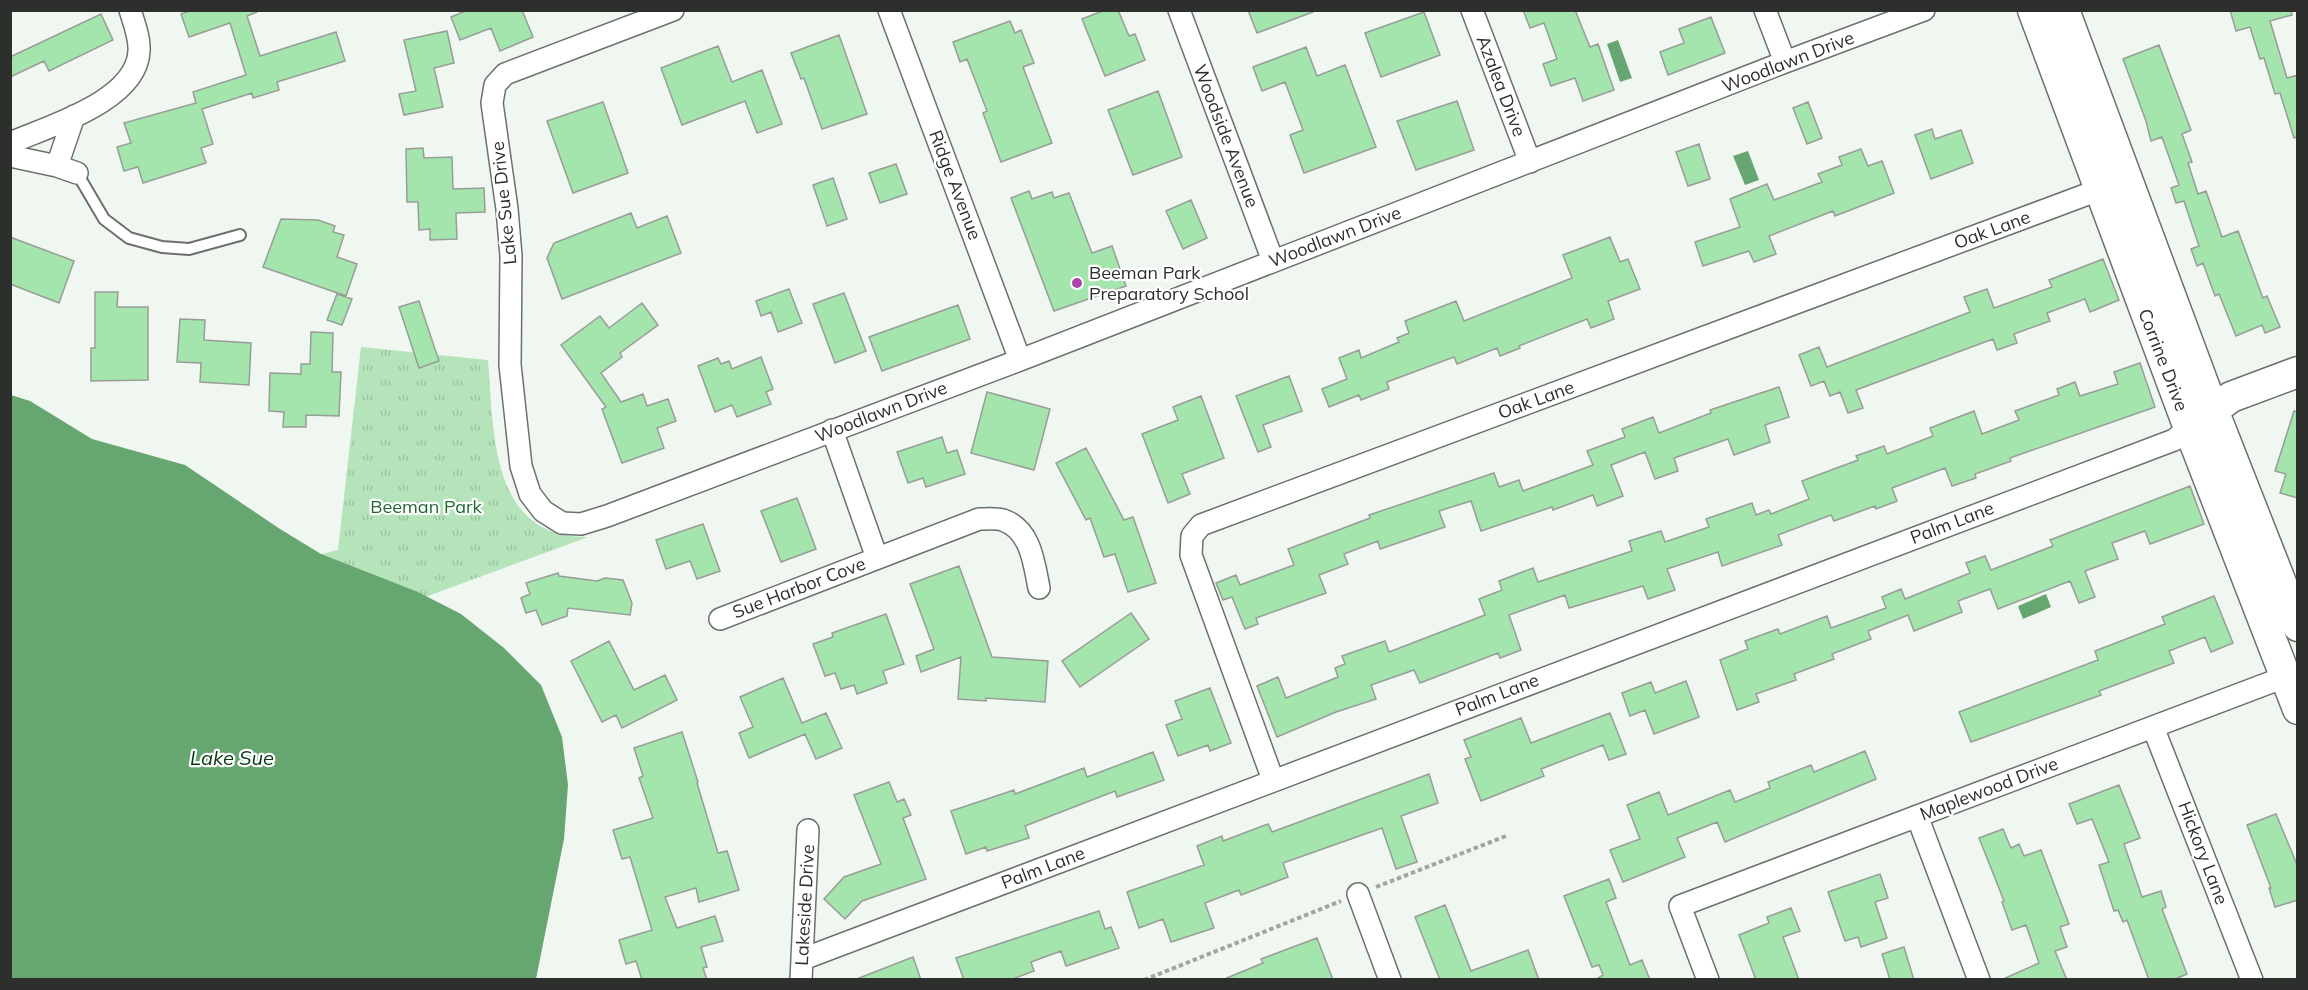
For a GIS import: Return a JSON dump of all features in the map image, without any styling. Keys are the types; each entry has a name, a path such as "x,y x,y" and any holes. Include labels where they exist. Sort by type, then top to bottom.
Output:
{"street":[{"path":"10,143 74,116 117,92 133,75 139,51 130,10"},
{"name":"Lake Sue Drive","path":"543,511 530,494 521,466 510,365 512,256 492,103 495,86 505,74 673,10"},
{"name":"Ridge Avenue","path":"889,10 1020,360"},
{"name":"Woodside Avenue","path":"1179,10 1273,261"},
{"name":"Azalea Drive","path":"1473,10 1530,162"},
{"path":"1765,10 1785,62"},
{"name":"Woodlawn Drive","path":"543,511 562,523 581,524 607,516 1020,360 1924,10"},
{"name":"Corrine Drive","path":"2033,10 2189,428 2291,675 2298,709"},
{"name":"Corrine Drive","path":"2064,10 2213,410 2298,626"},
{"path":"57,166 74,116"},
{"path":"10,156 57,166 77,174"},
{"name":"Oak Lane","path":"1273,780 1191,555 1192,536 1201,525 2127,179"},
{"path":"2189,428 2230,397 2298,372"},
{"name":"Palm Lane","path":"802,969 1273,780 2174,440 2189,428"},
{"name":"Sue Harbor Cove","path":"832,430 877,558"},
{"name":"Sue Harbor Cove","path":"720,619 979,519 1003,520 1021,533 1032,551 1039,588"},
{"name":"Maplewood Drive","path":"1708,980 1680,906 2291,675"},
{"name":"Hickory Lane","path":"2153,727 2252,980"},
{"path":"1917,816 1979,980"},
{"name":"Lakeside Drive","path":"802,969 808,830"},
{"path":"1358,894 1390,980"}],"lane":[{"path":"77,174 104,219 129,238 162,247 189,249 240,235"}],"path":[{"path":"1144,980 1506,836"}],"green space":[{"name":"Beeman Park","path":"361,347 488,360 496,447 503,476 514,500 531,520 556,533 588,537 268,655 239,574 338,550"}],"water":[{"path":"1618,40 1632,78 1620,82 1607,44"},
{"path":"1748,151 1759,180 1745,185 1733,156"},
{"name":"Lake Sue","path":"11,395 30,401 92,439 185,465 321,554 418,592 461,614 504,648 541,685 562,737 568,785 564,839 536,979 11,979"},
{"path":"2046,594 2051,607 2023,619 2018,606"}],"building":[{"path":"192,10 257,10 247,16 260,56 336,32 345,61 277,82 279,90 253,98 252,93 202,109 213,144 201,148 206,163 143,183 138,167 124,171 117,147 131,143 124,123 196,103 193,92 246,75 230,23 189,37 181,14"},
{"path":"468,10 522,10 533,37 500,51 491,28 460,40 451,17"},
{"path":"1105,10 1118,10 1129,36 1135,34 1145,60 1105,76 1082,19"},
{"path":"1248,10 1313,10 1313,12 1257,33"},
{"path":"1523,10 1575,10 1590,47 1598,44 1614,90 1583,101 1575,78 1551,86 1543,64 1557,59 1544,23 1530,28"},
{"path":"2230,10 2291,10 2292,15 2270,21 2287,78 2298,75 2298,137 2294,138 2280,93 2275,94 2264,58 2260,59 2250,27 2236,31"},
{"path":"1424,12 1440,55 1381,77 1365,33"},
{"path":"101,14 113,40 49,71 44,61 10,77 10,57"},
{"path":"1711,17 1725,53 1668,75 1660,52 1684,43 1679,29"},
{"path":"1010,21 1015,33 1021,30 1034,63 1023,67 1052,143 1001,162 983,113 987,111 967,59 960,62 953,42"},
{"path":"447,31 454,63 434,68 443,107 404,115 399,94 416,91 404,40"},
{"path":"839,35 867,114 822,129 804,78 801,79 791,53"},
{"path":"2159,45 2191,130 2182,134 2192,162 2188,163 2198,194 2206,191 2222,237 2238,231 2263,298 2267,296 2280,327 2265,333 2262,325 2236,336 2219,294 2215,296 2203,263 2197,266 2191,249 2199,246 2184,201 2176,203 2171,188 2179,185 2162,137 2151,141 2123,59"},
{"path":"718,46 732,82 762,70 782,124 757,133 745,101 682,125 661,68"},
{"path":"1306,47 1317,76 1345,65 1376,147 1304,173 1290,135 1303,130 1285,82 1262,91 1253,67"},
{"path":"1158,91 1182,157 1133,175 1108,110"},
{"path":"1457,101 1474,150 1416,170 1397,121"},
{"path":"603,102 628,173 573,193 547,121"},
{"path":"1808,102 1822,138 1807,144 1793,108"},
{"path":"1932,129 1935,139 1961,130 1973,163 1931,179 1915,135"},
{"path":"1699,144 1710,179 1688,186 1676,152"},
{"path":"423,148 424,158 452,157 453,189 484,188 485,212 456,213 457,239 430,240 430,229 419,230 418,202 407,202 406,149"},
{"path":"1861,149 1868,166 1882,161 1894,193 1835,216 1833,211 1769,236 1776,254 1754,262 1749,251 1703,266 1695,242 1740,227 1730,199 1767,184 1774,200 1822,182 1818,174 1842,165 1839,157"},
{"path":"896,164 907,194 880,203 869,173"},
{"path":"833,178 847,219 827,226 813,185"},
{"path":"1029,191 1032,199 1052,192 1054,198 1069,193 1092,253 1112,246 1126,286 1054,311 1011,198"},
{"path":"1191,200 1207,238 1183,249 1166,211"},
{"path":"631,213 637,228 667,216 681,253 562,299 547,258 554,243"},
{"path":"281,219 318,220 335,226 333,232 344,235 337,257 357,264 346,296 263,267"},
{"path":"10,237 74,261 59,303 10,284"},
{"path":"1610,237 1620,262 1628,259 1640,289 1608,301 1614,319 1591,328 1587,319 1500,356 1497,348 1457,364 1454,357 1387,382 1389,389 1361,400 1359,395 1329,407 1322,389 1347,379 1339,358 1359,350 1361,358 1399,342 1397,338 1409,333 1405,321 1456,301 1464,321 1572,278 1563,255"},
{"path":"2103,259 2119,300 2090,312 2085,299 2047,313 2050,321 2014,334 2017,343 1997,350 1993,339 1856,390 1863,408 1848,413 1840,392 1830,396 1824,381 1811,386 1799,355 1819,347 1827,367 1970,312 1964,297 1987,289 1994,308 2052,287 2049,280"},
{"path":"789,289 802,323 778,332 771,312 761,316 756,301"},
{"path":"95,292 118,292 117,307 148,307 148,380 91,381 91,348 95,348"},
{"path":"844,293 866,351 835,363 813,304"},
{"path":"337,294 352,299 342,325 327,320"},
{"path":"419,301 439,361 419,368 399,307"},
{"path":"642,303 658,325 620,353 622,357 601,373 621,402 643,394 647,406 668,399 676,421 657,428 664,448 622,463 602,409 606,407 561,345 600,316 609,328"},
{"path":"958,305 970,339 882,371 869,337"},
{"path":"180,319 205,320 204,340 251,343 249,385 200,382 201,363 177,362"},
{"path":"311,332 333,333 332,372 341,372 339,416 306,415 306,427 283,427 284,412 269,411 270,373 301,374 301,364 310,364"},
{"path":"761,357 773,389 766,392 771,404 737,417 732,405 715,412 698,366 718,358 721,364 729,361 732,369"},
{"path":"2140,363 2155,407 2010,458 2011,461 1975,474 1976,478 1952,486 1945,468 1892,488 1897,501 1876,509 1875,506 1834,521 1831,515 1778,535 1782,545 1722,566 1718,552 1667,569 1675,590 1648,599 1643,586 1569,608 1565,595 1509,615 1521,650 1500,658 1498,653 1420,683 1414,670 1371,685 1376,699 1336,712 1277,737 1257,686 1278,677 1286,698 1338,677 1335,668 1345,664 1342,656 1385,641 1389,652 1485,615 1479,599 1502,590 1499,581 1533,568 1538,582 1632,551 1629,541 1661,531 1665,542 1709,527 1706,519 1752,503 1756,515 1769,510 1771,514 1809,499 1802,481 1858,460 1856,456 1884,446 1887,454 1933,436 1930,428 1974,411 1982,434 2019,420 2015,411 2059,395 2057,389 2075,382 2080,396 2118,384 2114,372"},
{"path":"1289,376 1302,411 1263,425 1271,447 1258,452 1236,396"},
{"path":"1779,387 1789,417 1765,425 1770,442 1734,455 1728,439 1674,458 1678,471 1655,479 1645,452 1611,465 1623,496 1597,506 1593,495 1553,510 1552,507 1481,531 1471,501 1439,511 1445,527 1380,549 1378,541 1344,554 1348,564 1319,575 1326,593 1256,618 1258,624 1245,629 1232,597 1223,600 1216,583 1236,575 1240,585 1294,565 1288,549 1370,518 1369,515 1494,473 1499,487 1519,480 1523,491 1593,465 1587,451 1625,437 1622,429 1653,417 1659,433 1711,413 1710,410"},
{"path":"987,392 1050,409 1034,470 971,453"},
{"path":"1201,396 1224,458 1182,474 1190,494 1168,503 1142,434 1178,420 1173,407"},
{"path":"2294,411 2298,412 2298,498 2280,493 2286,474 2275,471"},
{"path":"942,437 947,453 957,450 965,474 926,487 923,478 908,483 897,452"},
{"path":"1086,448 1124,520 1133,517 1156,583 1128,592 1115,554 1104,557 1090,518 1086,520 1056,463"},
{"path":"2190,486 2204,524 2150,544 2145,531 2112,543 2118,559 2085,571 2095,597 2079,603 2070,581 1998,609 1990,589 1958,601 1962,612 1914,631 1908,615 1868,631 1871,639 1832,654 1834,659 1794,674 1796,680 1756,694 1759,702 1737,710 1720,660 1748,649 1745,641 1778,629 1780,634 1827,616 1831,628 1886,608 1882,597 1901,589 1905,599 1970,573 1966,563 1985,556 1991,570 2053,546 2050,540"},
{"path":"797,498 816,549 781,562 761,511"},
{"path":"703,524 720,571 697,579 690,561 666,569 656,540"},
{"path":"959,566 992,657 1048,661 1045,702 986,698 986,701 958,699 961,657 921,672 916,656 934,649 910,584"},
{"path":"558,573 559,576 597,581 605,578 623,580 632,603 630,615 568,608 567,616 542,625 536,610 526,613 521,598 530,594 526,583"},
{"path":"2214,596 2233,643 2211,652 2205,637 2169,651 2174,663 2099,691 2101,695 1971,742 1959,712 2098,660 2095,651 2165,624 2162,617"},
{"path":"1131,613 1149,639 1080,687 1062,661"},
{"path":"886,614 904,664 883,671 887,683 857,694 854,685 841,689 835,673 825,676 813,644 833,637 832,633"},
{"path":"609,641 634,690 665,675 677,700 622,728 616,715 602,722 571,661"},
{"path":"783,678 802,723 826,713 842,748 816,759 805,734 749,758 739,733 753,727 740,697"},
{"path":"1686,681 1699,717 1654,734 1645,710 1630,716 1622,693 1651,682 1655,693"},
{"path":"1210,688 1231,743 1210,751 1208,745 1178,756 1166,725 1182,719 1175,701"},
{"path":"1610,713 1626,754 1609,760 1603,745 1541,769 1544,776 1481,801 1465,759 1471,757 1464,740 1521,718 1531,743"},
{"path":"682,732 718,853 727,851 739,890 699,902 696,888 665,897 677,928 715,916 723,941 701,947 707,967 703,968 707,980 642,980 636,961 626,964 619,940 652,930 630,857 622,859 613,830 653,818 639,778 643,776 634,748"},
{"path":"1865,751 1876,779 1725,842 1717,822 1677,838 1685,857 1623,882 1610,850 1640,839 1627,805 1659,792 1668,815 1730,790 1735,802 1770,788 1768,782 1811,765 1814,772"},
{"path":"1153,752 1164,780 1117,797 1115,791 1025,826 1029,838 987,851 986,847 966,854 951,811 1014,790 1015,794 1084,768 1087,777"},
{"path":"1429,774 1438,803 1401,816 1417,862 1396,869 1382,828 1283,863 1288,877 1241,895 1239,890 1205,903 1214,928 1171,942 1163,919 1139,928 1127,892 1204,865 1197,846 1222,836 1223,841 1268,824 1272,832"},
{"path":"889,782 897,802 904,799 911,815 903,818 926,879 862,901 845,919 824,899 844,877 881,864 854,795"},
{"path":"2119,785 2140,838 2124,844 2142,897 2161,891 2166,907 2162,909 2187,974 2173,980 2149,980 2127,920 2123,922 2118,910 2114,911 2099,865 2109,862 2092,819 2077,824 2069,804"},
{"path":"2276,814 2298,867 2298,900 2275,907 2269,888 2271,888 2247,825"},
{"path":"2003,829 2011,848 2019,844 2024,856 2041,850 2069,924 2060,927 2067,947 2055,951 2067,980 2001,980 2039,963 2026,925 2012,930 2002,902 2004,901 1979,838"},
{"path":"1880,874 1888,898 1875,902 1887,938 1861,947 1858,937 1845,941 1828,892"},
{"path":"1609,879 1616,898 1606,902 1630,965 1642,960 1650,980 1595,980 1603,975 1599,965 1592,967 1564,896"},
{"path":"1445,905 1471,971 1528,950 1539,980 1440,980 1415,917"},
{"path":"1791,908 1800,931 1783,937 1799,980 1756,980 1739,935 1769,923 1767,917"},
{"path":"1099,911 1105,929 1111,927 1119,948 1066,966 1061,951 1031,962 1034,971 1010,980 964,980 956,958"},
{"path":"1317,938 1333,980 1222,980 1263,963 1261,959"},
{"path":"1904,947 1914,980 1890,980 1882,954"},
{"path":"913,957 921,980 859,980 859,978"}],"place":[{"name":"Beeman Park Preparatory School","path":"1077,283"}]}
